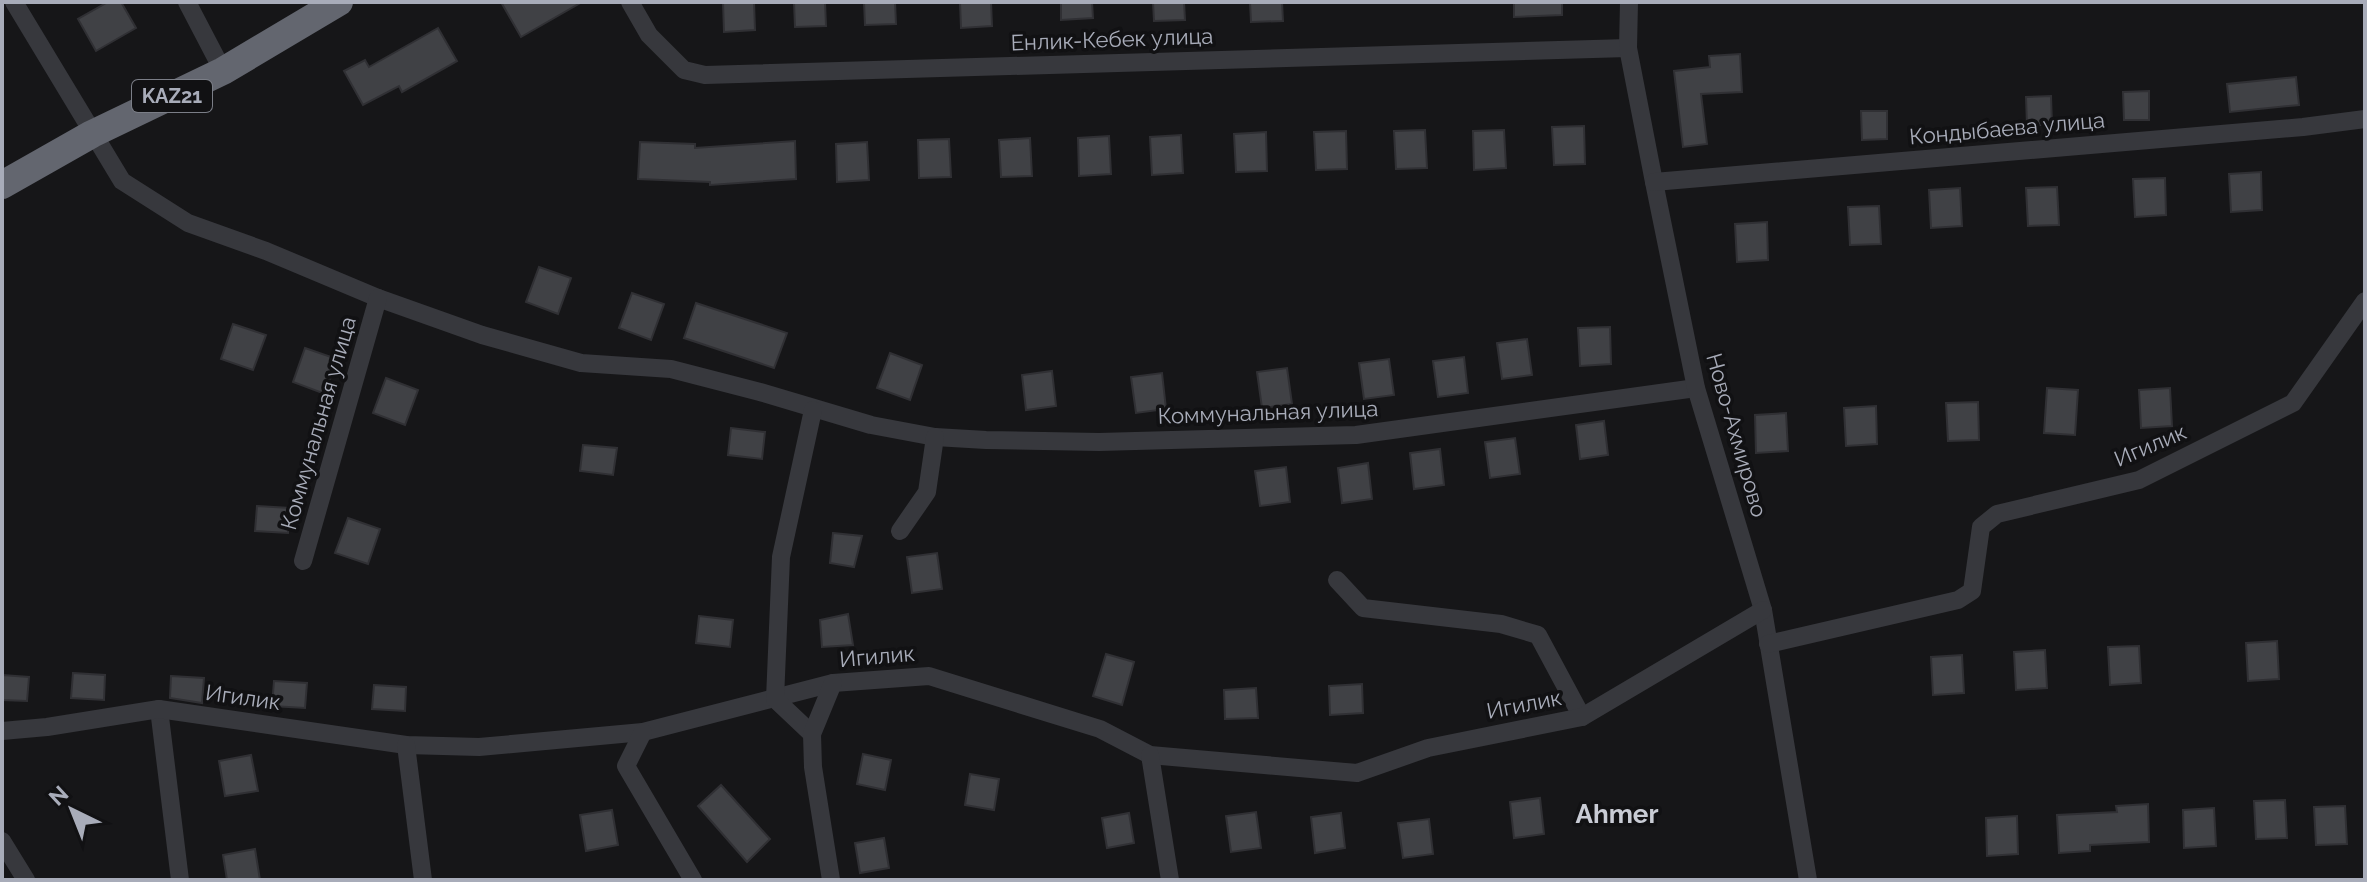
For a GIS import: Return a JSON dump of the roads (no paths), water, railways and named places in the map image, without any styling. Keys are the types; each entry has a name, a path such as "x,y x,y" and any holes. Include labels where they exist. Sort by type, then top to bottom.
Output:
{"highway":[{"name":"KAZ21","path":"2,185 92,134 223,71 339,2"}],"street":[{"name":"Коммунальная улица","path":"14,2 122,181 188,223 266,251 378,298 482,335 581,363 671,369 871,425 935,437 1099,442 1356,435 1696,388"},
{"path":"187,2 223,71"},
{"name":"Енлик-Кебек улица","path":"630,2 649,35 684,70 705,75 1628,48"},
{"name":"Ново-Ахмирово","path":"1629,2 1628,48 1654,182 1696,388 1763,610 1808,880"},
{"name":"Кондыбаева улица","path":"1654,182 2365,119"},
{"name":"Коммунальная улица","path":"303,561 378,298"},
{"name":"Игилик","path":"1768,644 1958,600 1972,591 1981,527 1997,514 2139,480 2293,403 2365,301"},
{"path":"812,734 775,699 781,557 813,410"},
{"path":"900,531 927,492 935,437"},
{"path":"1337,580 1363,608 1501,624 1538,635 1582,717"},
{"name":"Игилик","path":"2,731 159,709 406,745 479,747 643,732 833,683 929,676 1100,729 1150,755 1357,773 1428,748 1582,717 1763,610"},
{"path":"831,880 813,767 812,734 833,683"},
{"path":"159,709 180,880"},
{"path":"643,732 626,766 693,880"},
{"path":"406,745 423,880"},
{"path":"1150,755 1170,880"},
{"path":"2,841 26,880"}],"district":[{"name":"Ahmer","path":"1617,814"}]}
